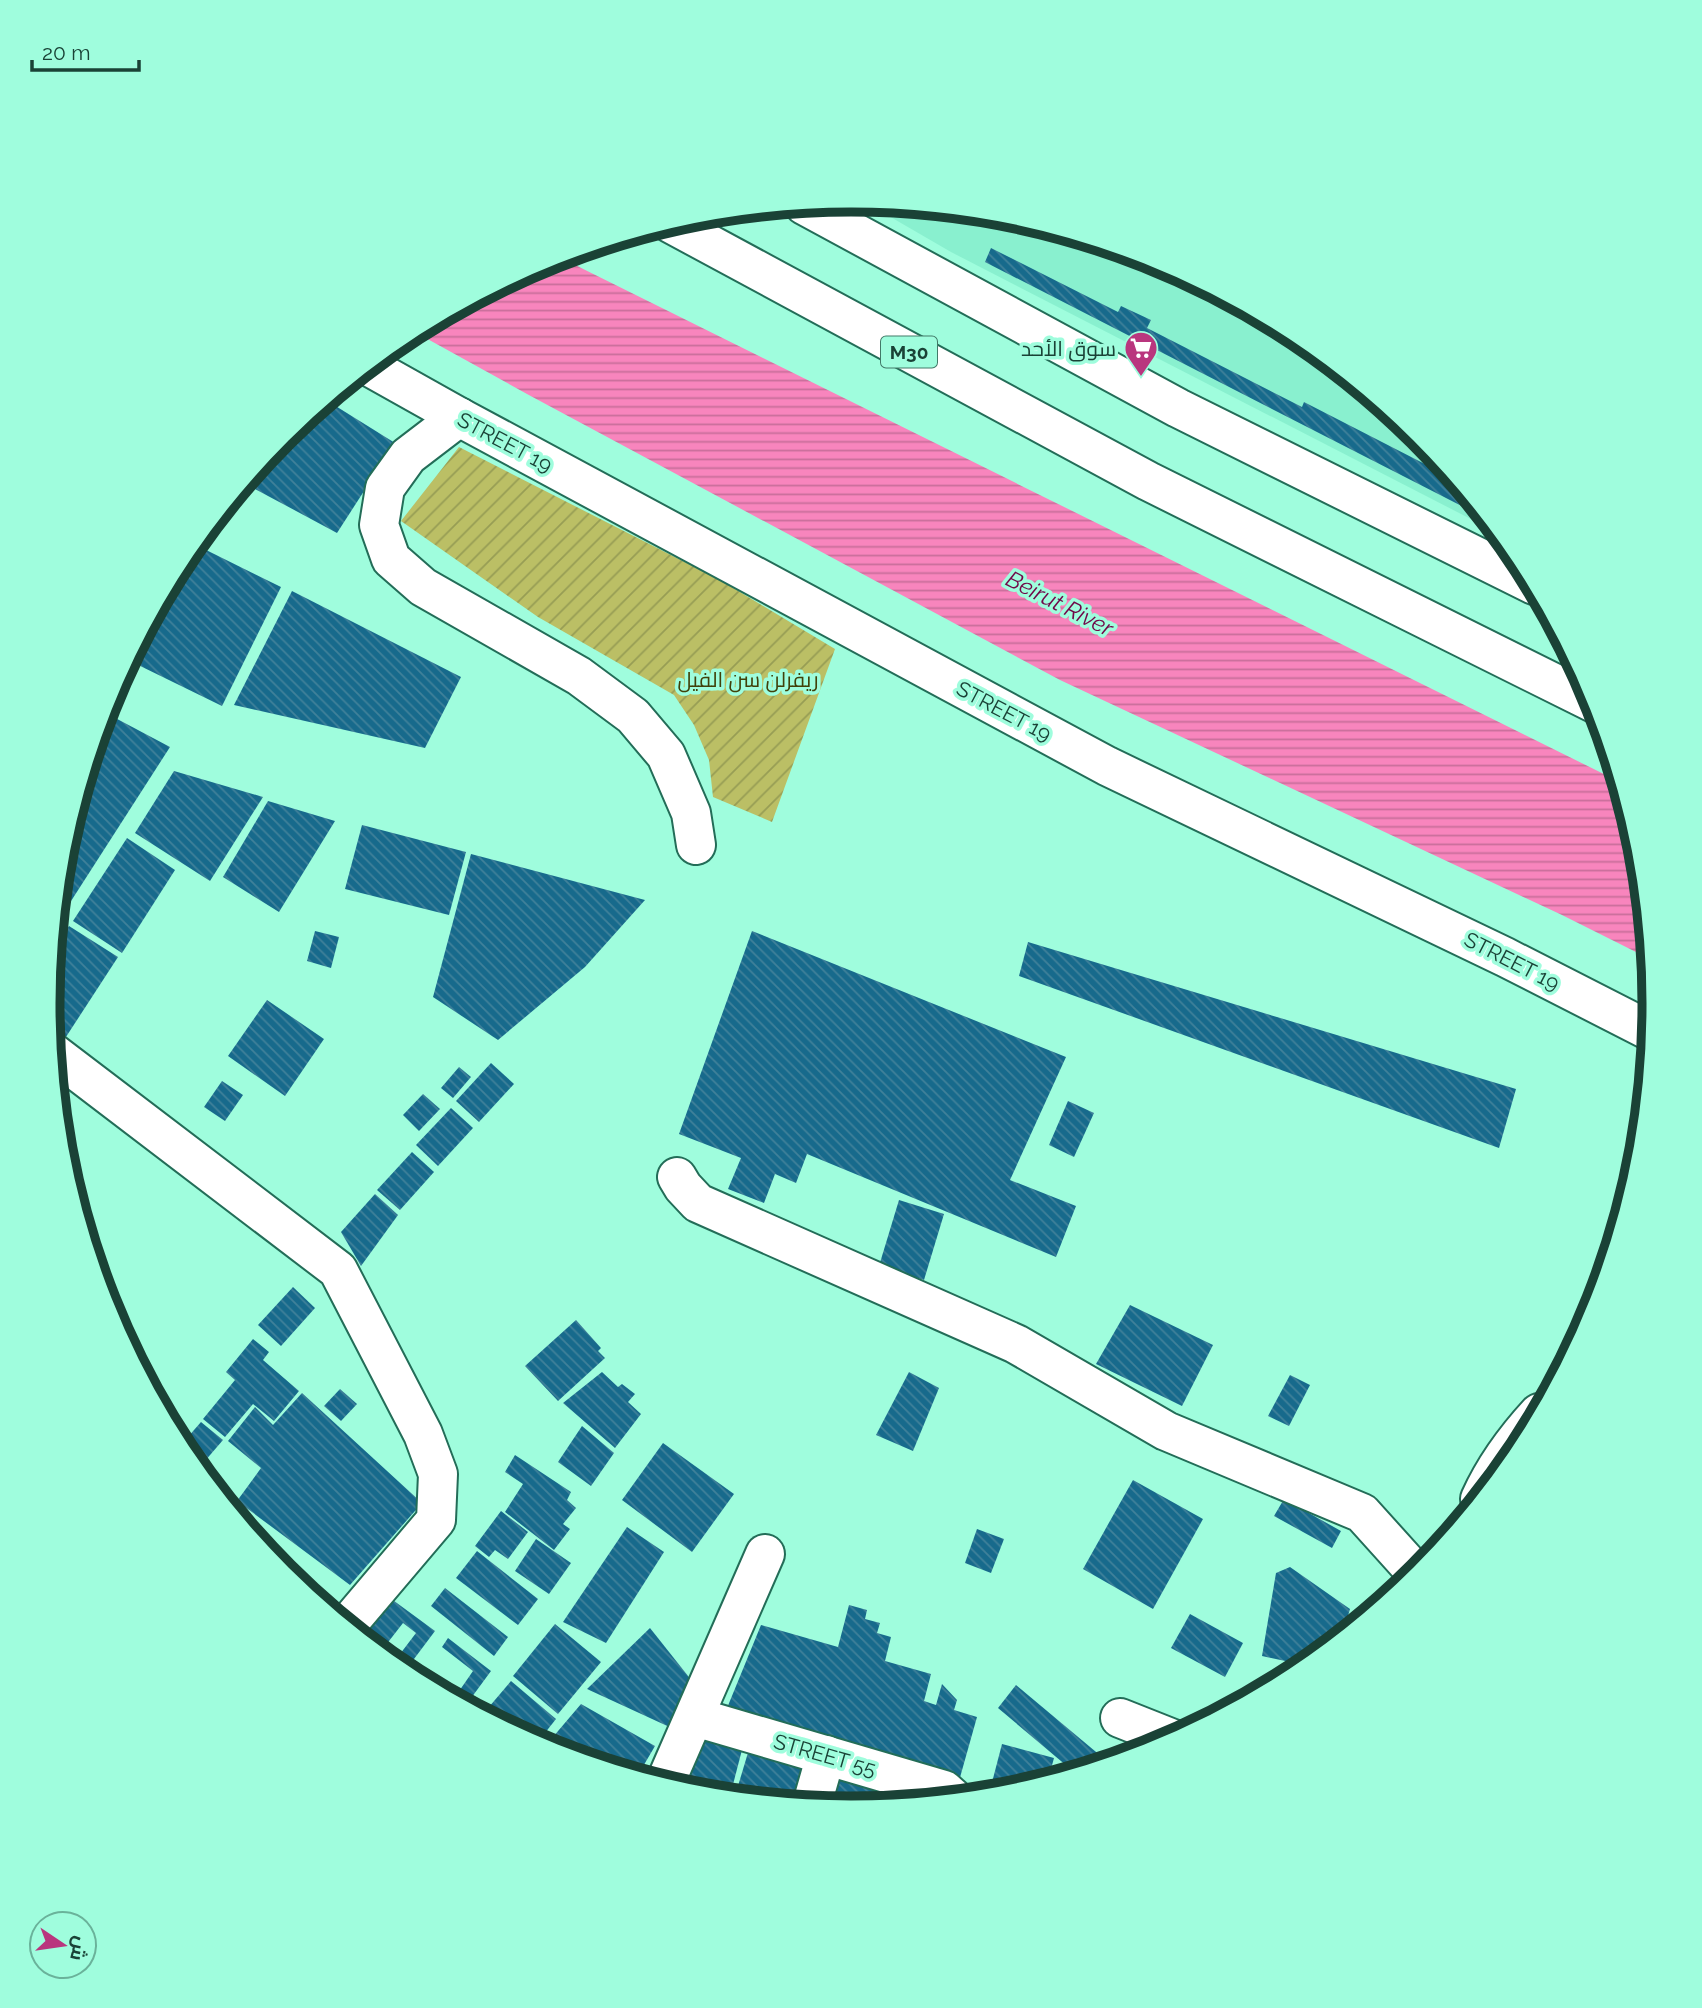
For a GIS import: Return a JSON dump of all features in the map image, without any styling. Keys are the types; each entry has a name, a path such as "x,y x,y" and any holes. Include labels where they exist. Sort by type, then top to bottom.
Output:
{"main road":[{"path":"819,213 1178,408 1517,576"},
{"name":"M30","path":"684,231 1148,481 1580,696"},
{"name":"STREET 19","path":"376,371 1107,766 1505,957 1642,1027"},
{"path":"459,417 408,456 385,488 379,525 391,559 423,587 579,676 633,716 667,755 691,813 696,845"},
{"path":"61,1059 338,1270 423,1434 438,1474 436,1520 353,1618"},
{"path":"677,1177 698,1203 1016,1344 1166,1431 1362,1513 1409,1566"},
{"path":"669,1774 765,1555"},
{"name":"STREET 55","path":"695,1717 944,1790"},
{"path":"1120,1718 1158,1733"},
{"path":"815,1795 826,1755"}],"shaded area":[{"path":"884,213 954,219 1056,239 1154,273 1201,294 1291,346 1333,376 1411,444 1480,524 951,252"}],"green space":[{"name":"ريفرلن سن الفيل","path":"459,447 720,580 835,649 772,822 713,797 709,760 694,725 674,695 538,617 401,521"}],"water":[{"name":"Beirut River","path":"573,264 1609,776 1627,850 1636,901 1641,955 1060,680 425,338 501,294"}],"building":[{"path":"991,248 1118,312 1121,306 1151,320 1147,328 1302,407 1304,402 1434,468 1469,510 985,262"},
{"path":"334,405 395,443 337,533 252,487 291,444"},
{"path":"204,549 281,587 222,706 136,664 166,608"},
{"path":"292,591 461,677 425,748 234,705"},
{"path":"114,717 170,747 65,910 86,799"},
{"path":"174,771 263,797 210,881 135,833"},
{"path":"268,801 335,821 279,912 223,877"},
{"path":"362,825 466,852 449,915 345,889"},
{"path":"127,838 175,870 122,953 73,921"},
{"path":"471,854 645,900 585,967 498,1040 433,997"},
{"path":"69,926 118,957 64,1040 61,1038 60,1004 63,936"},
{"path":"315,931 339,937 331,968 307,961"},
{"path":"752,931 1066,1057 1010,1180 1076,1206 1056,1257 807,1154 796,1183 775,1174 764,1203 728,1189 741,1158 679,1134"},
{"path":"1028,942 1516,1089 1499,1148 1019,976"},
{"path":"267,1000 324,1039 285,1096 228,1056"},
{"path":"491,1063 514,1084 479,1122 456,1101"},
{"path":"459,1067 471,1077 453,1098 441,1088"},
{"path":"222,1081 243,1095 225,1121 204,1107"},
{"path":"423,1094 440,1109 419,1131 403,1115"},
{"path":"1068,1101 1094,1113 1074,1157 1049,1145"},
{"path":"451,1108 473,1128 438,1166 416,1145"},
{"path":"412,1152 434,1172 400,1210 377,1190"},
{"path":"375,1194 398,1215 361,1266 341,1232"},
{"path":"899,1200 944,1214 924,1280 879,1266"},
{"path":"293,1287 315,1308 281,1346 258,1325"},
{"path":"1130,1305 1213,1345 1182,1406 1096,1364"},
{"path":"576,1320 601,1348 598,1351 605,1358 558,1401 525,1366"},
{"path":"253,1339 269,1352 263,1360 299,1391 274,1421 253,1404 225,1437 203,1419 235,1380 226,1372"},
{"path":"602,1372 618,1387 622,1384 635,1394 628,1402 641,1414 615,1448 563,1403"},
{"path":"909,1372 939,1388 913,1451 876,1435"},
{"path":"1290,1375 1310,1385 1289,1426 1268,1416"},
{"path":"340,1389 357,1404 341,1421 324,1406"},
{"path":"302,1393 422,1503 350,1585 237,1501 261,1468 228,1441 255,1407 273,1425"},
{"path":"201,1422 223,1440 205,1461 188,1436"},
{"path":"582,1426 614,1453 591,1486 558,1462"},
{"path":"663,1443 734,1494 692,1552 622,1500"},
{"path":"515,1455 571,1492 567,1500 576,1508 563,1524 570,1529 554,1550 505,1512 523,1484 505,1472"},
{"path":"1133,1480 1203,1519 1153,1609 1083,1569"},
{"path":"1284,1499 1296,1507 1300,1500 1310,1506 1307,1512 1341,1531 1332,1548 1274,1516"},
{"path":"501,1511 528,1532 508,1559 495,1550 489,1557 475,1546"},
{"path":"627,1527 664,1552 606,1643 563,1622"},
{"path":"977,1529 1004,1539 991,1573 965,1563"},
{"path":"536,1539 571,1563 549,1594 515,1571"},
{"path":"477,1551 538,1599 518,1625 456,1578"},
{"path":"1290,1567 1350,1609 1346,1621 1290,1663 1262,1656 1276,1573"},
{"path":"445,1588 508,1637 494,1656 431,1606"},
{"path":"386,1595 435,1631 412,1662 400,1654 416,1633 403,1623 386,1644 362,1626"},
{"path":"849,1605 867,1610 865,1619 880,1623 877,1633 891,1637 885,1661 931,1674 924,1701 936,1705 942,1684 957,1700 954,1710 977,1717 959,1781 725,1713 761,1625 838,1647"},
{"path":"1190,1614 1243,1643 1225,1677 1171,1648"},
{"path":"555,1624 601,1662 558,1714 513,1676"},
{"path":"650,1628 696,1686 676,1730 587,1689"},
{"path":"448,1638 491,1671 471,1698 459,1691 473,1671 442,1647"},
{"path":"511,1681 556,1719 545,1733 489,1707"},
{"path":"1016,1685 1099,1755 1066,1766 998,1708"},
{"path":"581,1704 655,1746 642,1768 606,1756 587,1746 586,1749 553,1737"},
{"path":"695,1733 743,1746 733,1786 683,1777"},
{"path":"1002,1744 1054,1758 1051,1770 992,1782"},
{"path":"750,1746 806,1759 796,1794 738,1787"},
{"path":"840,1771 917,1793 851,1796 825,1795"}],"place":[{"name":"سوق الأحد","path":"1141,378"}]}
